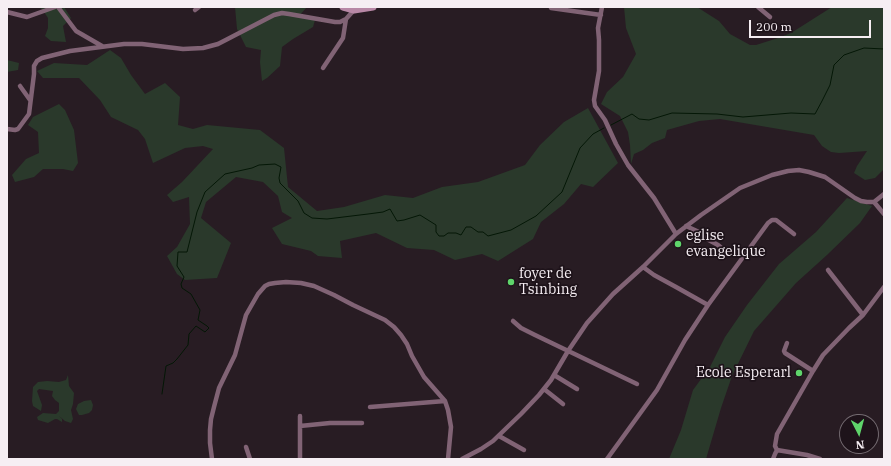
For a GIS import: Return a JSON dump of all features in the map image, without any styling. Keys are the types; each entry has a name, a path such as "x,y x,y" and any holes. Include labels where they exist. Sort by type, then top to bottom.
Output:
{"main road":[{"path":"343,7 354,10 373,7"}],"street":[{"path":"7,12 27,17 57,7 76,31 102,46"},
{"path":"195,10 199,7"},
{"path":"552,7 551,8 601,15"},
{"path":"602,7 598,28 599,71 594,100 595,106 605,120 628,165 654,198 676,234"},
{"path":"758,7 770,17"},
{"path":"7,130 18,129 29,114 34,66 37,61 42,58 70,51 133,43 194,49 218,44 274,15 282,13 340,22 346,19 354,10"},
{"path":"323,68 343,38 346,19"},
{"path":"20,86 30,100"},
{"path":"462,459 481,449 499,436 544,389 587,323 613,294 676,234 740,188 772,175 799,170 825,177 861,201 874,202 884,194"},
{"path":"874,202 884,214"},
{"path":"607,459 657,390 685,340 708,305 768,223 772,220 776,220 794,234"},
{"path":"686,226 699,232 705,238 718,245 725,251"},
{"path":"643,266 654,275 708,305"},
{"path":"828,270 863,315"},
{"path":"212,459 210,444 211,419 219,388 235,355 246,315 258,294 268,284 286,282 314,286 385,320 394,327 407,344 418,368 424,377 445,401 450,426 448,459"},
{"path":"773,459 777,450 775,446 777,434 813,370 823,355 833,344 863,315 884,287"},
{"path":"513,322 521,328 637,384"},
{"path":"787,343 784,351 785,354 813,370"},
{"path":"554,375 576,389"},
{"path":"544,389 563,404"},
{"path":"370,408 445,401"},
{"path":"300,416 300,459"},
{"path":"300,426 330,423 362,423"},
{"path":"499,436 524,450"},
{"path":"246,448 250,459"},
{"path":"777,450 807,455 820,459"}],"green space":[{"path":"39,7 64,7 71,18 63,26 66,42 51,41 45,36 48,28 48,18"},
{"path":"235,7 307,7 298,17 315,20 313,27 282,47 280,66 262,81 260,62 261,50 246,47 237,29"},
{"path":"624,7 697,7 719,21 730,34 750,45 756,45 791,33 832,7 884,7 884,169 875,178 865,180 854,173 867,151 839,153 831,152 822,146 814,135 720,119 699,121 667,130 665,138 652,143 643,150 634,154 631,164 628,132 620,116 601,104 607,92 623,77 636,54 626,28"},
{"path":"110,50 121,58 145,94 165,83 180,97 178,125 193,129 207,125 260,130 284,148 288,187 317,211 344,207 385,195 413,198 442,187 478,182 525,165 540,145 564,122 588,108 618,163 593,187 581,184 564,204 541,222 533,239 498,261 482,254 455,260 434,250 407,248 376,233 340,241 342,258 318,256 311,251 282,244 272,228 292,218 282,212 278,196 263,182 236,177 206,202 201,218 231,243 217,278 185,280 177,274 167,256 177,247 190,224 189,197 173,202 167,195 182,182 213,149 203,146 185,148 153,163 145,139 138,130 111,117 100,100 79,78 43,78 37,71 54,63 87,65"},
{"path":"7,60 19,63 18,70 7,72"},
{"path":"59,104 65,110 74,130 78,163 73,171 63,169 43,169 34,177 15,182 12,175 26,159 39,153 38,132 28,125 33,117"},
{"path":"847,198 872,206 860,223 796,283 754,331 732,376 706,459 669,459 681,430 693,390 710,367 725,337 747,305 779,264 816,232"},
{"path":"68,375 69,386 74,393 71,410 73,419 71,423 65,421 59,416 62,419 62,422 57,419 48,423 38,420 37,417 43,413 56,414 59,411 59,403 52,396 53,391 39,389 37,391 42,405 41,411 33,406 33,387 38,382 59,382 66,380"},
{"path":"91,400 93,405 92,410 89,413 79,415 76,409 78,404"}],"waterway":[{"path":"611,125 632,114 639,119 649,120 672,113 717,114 743,117 791,113 815,114 830,85 834,65 844,55 864,48 884,49"},
{"path":"162,394 166,366 173,363 188,345 189,334 196,326 205,332 209,328 198,320 200,310 191,294 182,288 181,284 184,277 177,266 178,252 187,252 197,212 205,192 225,174 259,165 275,164 281,167 279,178 280,183 298,201 304,213 312,218 327,219 383,212 390,209 397,221 420,215 436,225 436,232 439,236 444,236 448,233 456,233 461,235 466,227 471,227 488,236 511,230 536,216 562,192 580,148 593,134 604,128"}],"place":[{"name":"eglise evangelique","path":"678,244"},
{"name":"foyer de Tsinbing","path":"511,282"},
{"name":"Ecole Esperarl","path":"799,373"}]}
